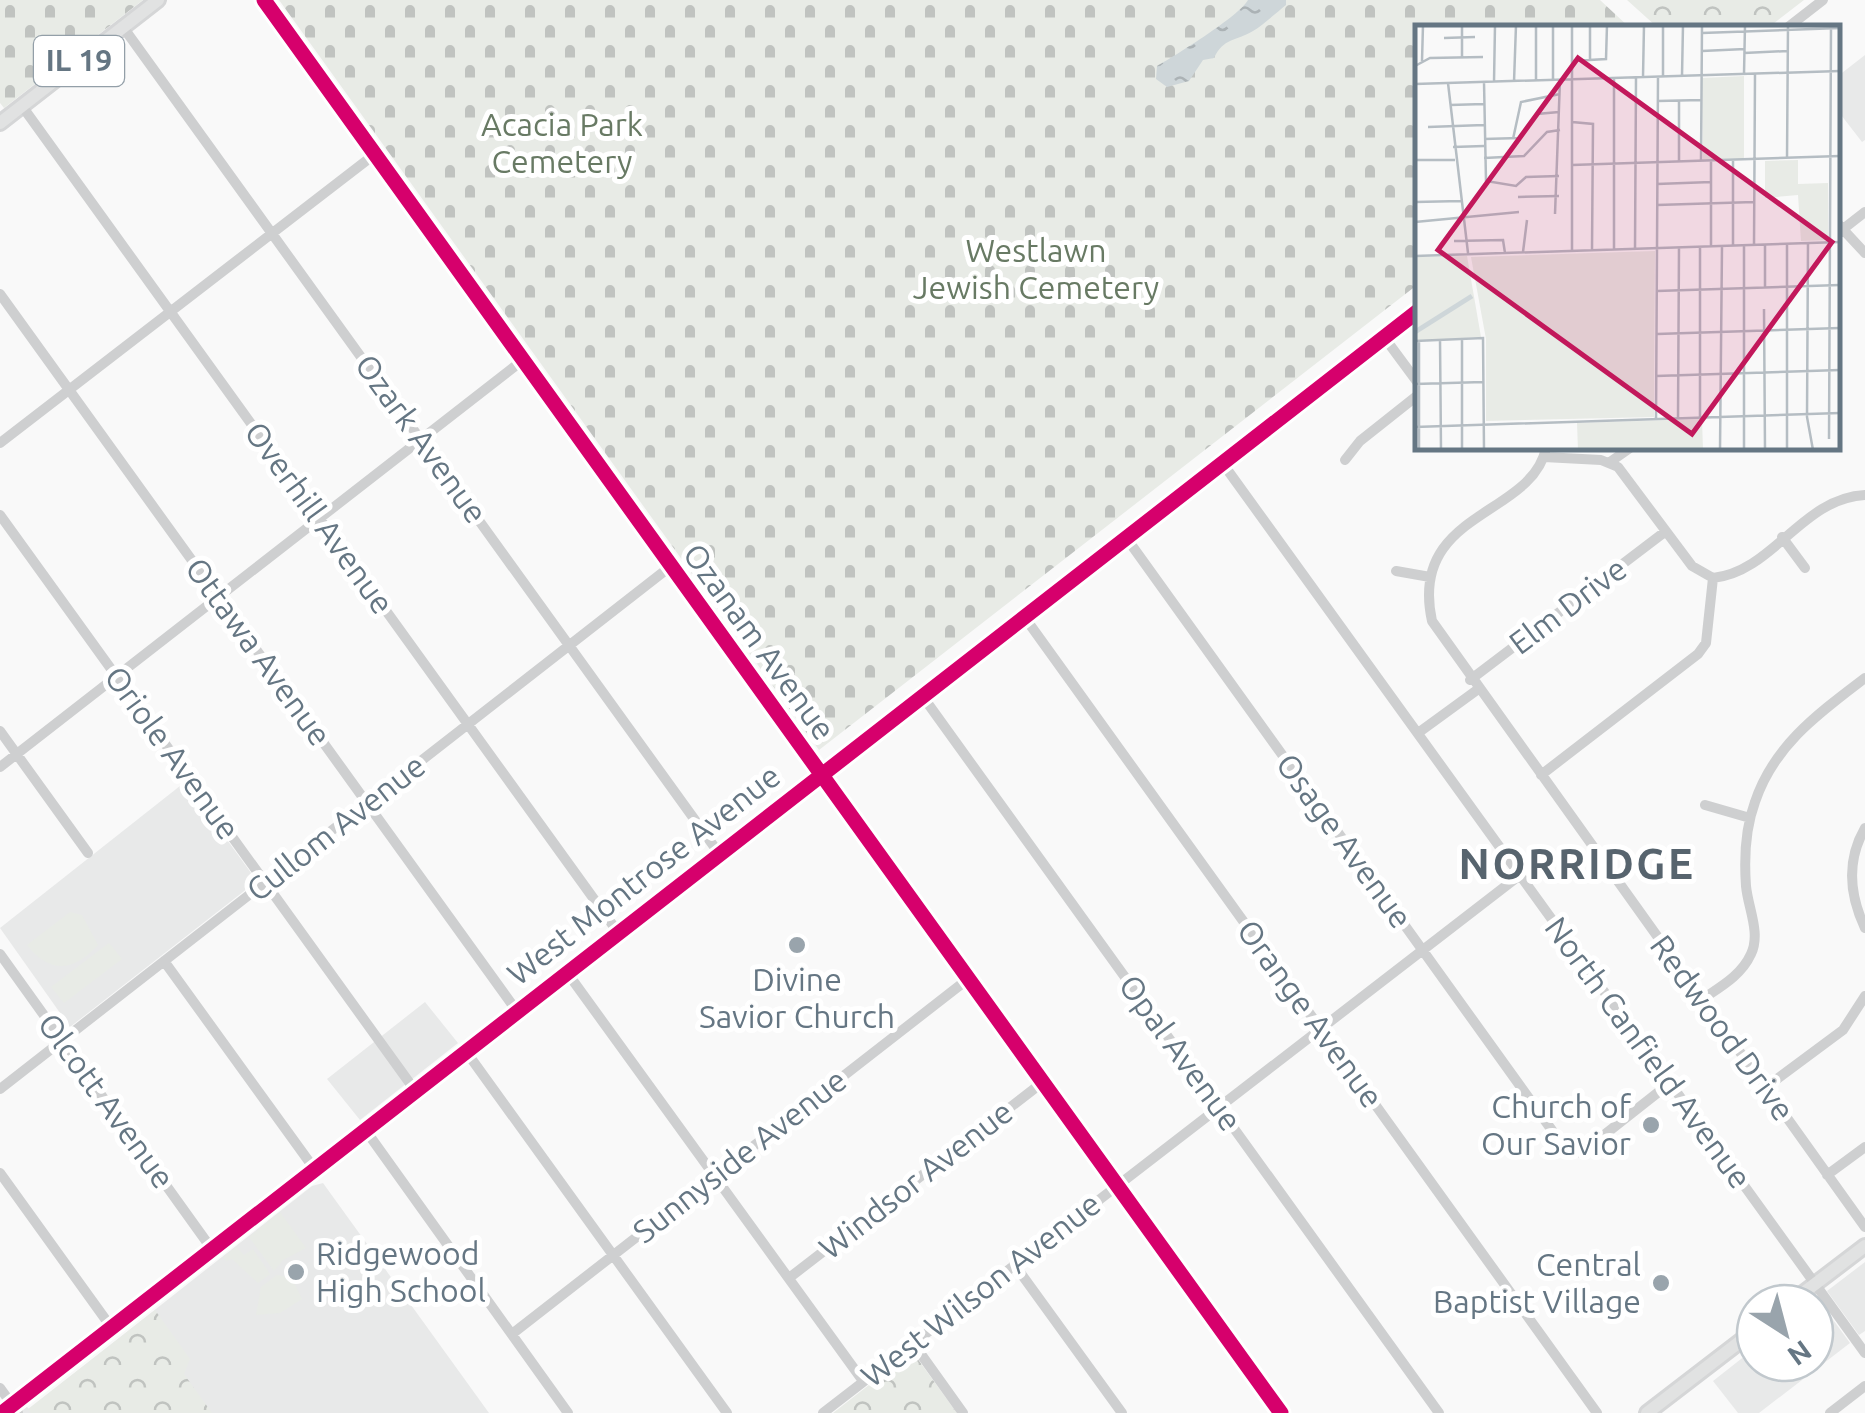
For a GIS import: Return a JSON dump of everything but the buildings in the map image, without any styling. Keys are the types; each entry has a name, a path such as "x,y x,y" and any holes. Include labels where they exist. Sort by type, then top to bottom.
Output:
{"main road":[{"name":"IL 19","path":"0,123 158,0"},
{"path":"1816,1283 1865,1246"},
{"path":"1647,1413 1735,1345"}],"street":[{"name":"Ozanam Avenue","path":"264,0 1281,1413"},
{"path":"1791,25 1823,0"},
{"name":"Ozark Avenue","path":"123,27 718,852"},
{"name":"Overhill Avenue","path":"22,106 617,931"},
{"path":"0,443 375,154"},
{"path":"1840,228 1865,212"},
{"path":"1840,230 1865,253"},
{"name":"Ottawa Avenue","path":"0,294 516,1010"},
{"name":"West Montrose Avenue","path":"2,1413 15,1409 110,1327 312,1167 1415,313"},
{"path":"1384,337 1415,380"},
{"path":"0,767 523,360"},
{"path":"1346,460 1360,441 1415,398"},
{"path":"1610,462 1627,450"},
{"path":"1396,571 1430,577 1447,543 1528,478 1545,452 1610,462 1692,566 1713,578 1740,570 1832,502 1865,495"},
{"name":"North Canfield Avenue","path":"1221,461 1814,1283"},
{"name":"Oriole Avenue","path":"0,515 414,1090"},
{"name":"Elm Drive","path":"1418,734 1666,532"},
{"name":"Osage Avenue","path":"1125,536 1564,1147 1573,1154 1585,1150 1670,1083"},
{"path":"1782,538 1806,568"},
{"name":"Cullom Avenue","path":"0,1089 671,566"},
{"name":"Redwood Drive","path":"1430,577 1432,622 1474,685 1865,1227"},
{"path":"1540,776 1698,654 1706,642 1713,578"},
{"name":"Orange Avenue","path":"1023,616 1597,1413"},
{"path":"1701,1000 1736,975 1754,944 1745,870 1750,818 1770,770 1792,739 1865,678"},
{"name":"Opal Avenue","path":"921,694 1439,1413"},
{"path":"0,732 88,853"},
{"path":"1705,805 1750,818"},
{"path":"1865,828 1851,871 1854,900 1865,928"},
{"name":"West Wilson Avenue","path":"823,1413 1520,875"},
{"name":"Olcott Avenue","path":"0,954 211,1248"},
{"path":"164,961 312,1167"},
{"path":"566,971 864,1382"},
{"name":"Sunnyside Avenue","path":"512,1334 968,979"},
{"path":"1765,1088 1843,1030 1865,996"},
{"path":"465,1050 726,1413"},
{"name":"Windsor Avenue","path":"789,1278 1043,1082"},
{"path":"364,1128 568,1413"},
{"path":"1828,1175 1865,1147"},
{"path":"0,1173 110,1327"},
{"path":"1014,1264 1122,1413"},
{"name":"North Canfield Avenue","path":"1835,1312 1865,1353"},
{"path":"913,1343 963,1413"},
{"path":"1830,1413 1865,1386"},
{"path":"0,1388 15,1409"}],"shaded area":[{"path":"1865,55 1862,142 1840,114 1840,74"},
{"path":"185,782 257,881 70,1027 0,928"},
{"path":"425,1002 458,1043 360,1120 327,1079"},
{"name":"Ridgewood High School","path":"323,1183 489,1413 15,1413 25,1405 29,1409 312,1186"},
{"path":"1865,1262 1865,1331 1859,1335 1835,1302 1835,1285"},
{"path":"1835,1322 1850,1343 1835,1355"},
{"path":"1735,1364 1735,1383 1798,1383 1759,1413 1738,1413 1713,1381"}],"green space":[{"path":"0,0 143,0 4,108 0,103"},
{"name":"Westlawn Jewish Cemetery","path":"279,0 1600,0 1627,25 1415,25 1415,287 819,750"},
{"path":"1627,0 1804,0 1772,25 1655,25"},
{"path":"70,912 82,915 98,945 71,965 53,965 27,945"},
{"path":"109,943 122,959 64,1003 51,987"},
{"path":"280,1212 306,1248 283,1260 274,1271 249,1237"},
{"path":"236,1247 244,1255 253,1249 270,1274 258,1283 232,1259 226,1261 223,1257"},
{"path":"277,1275 292,1278 302,1299 280,1313 256,1315 261,1287"},
{"path":"155,1310 190,1359 184,1374 212,1413 31,1413 28,1409"},
{"path":"906,1356 917,1358 957,1413 833,1413"}],"water":[{"path":"1248,0 1286,0 1286,5 1253,31 1226,43 1214,58 1203,60 1189,81 1167,87 1156,79 1157,66 1221,25"}],"cycle path":[{"path":"264,0 1281,1413"},
{"path":"2,1413 1415,313"}],"place":[{"name":"Divine Savior Church","path":"797,945"},
{"name":"Church of Our Savior","path":"1651,1125"},
{"name":"Ridgewood High School","path":"296,1272"},
{"name":"Central Baptist Village","path":"1661,1283"}],"district":[{"name":"NORRIDGE","path":"1577,864"}],"park label":[{"name":"Acacia Park Cemetery","path":"562,144"}]}
